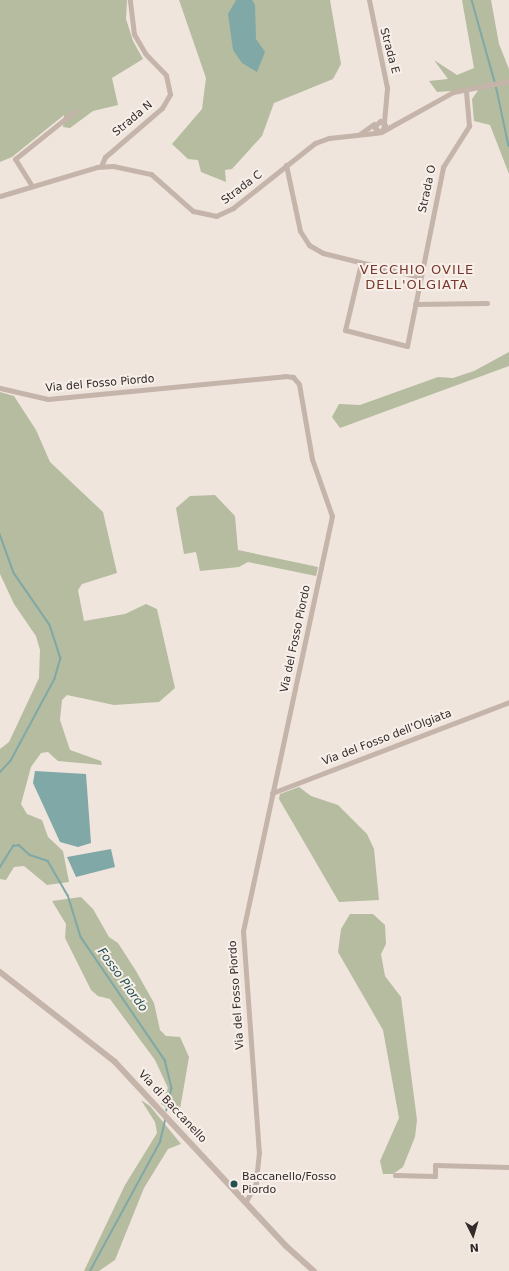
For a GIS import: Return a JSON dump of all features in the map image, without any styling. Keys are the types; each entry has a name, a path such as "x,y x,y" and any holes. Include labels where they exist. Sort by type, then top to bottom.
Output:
{"street":[{"name":"Strada N","path":"101,166 105,157 162,108 170,94 166,75 145,53 134,34 130,0"},
{"name":"Strada E","path":"368,0 373,36 386,80 386,108 384,125 381,132"},
{"name":"Strada C","path":"0,196 101,166 133,168 151,174 190,210 212,216 233,208 286,165 321,140 381,132 394,126 443,96 466,89 509,81"},
{"name":"Strada O","path":"362,263 345,330 407,346 443,165 468,130 466,89"},
{"path":"381,132 374,129 375,123 386,108"},
{"path":"32,186 15,159 75,112"},
{"name":"Strada C","path":"359,135 375,123"},
{"path":"375,123 394,126"},
{"path":"286,165 300,231 306,243 323,253 420,276"},
{"path":"415,304 487,303"},
{"name":"Via del Fosso Piordo","path":"0,388 30,398 53,399 285,376 296,379 313,464 332,516 242,936 259,1152 256,1183 246,1201"},
{"name":"Via del Fosso dell'Olgiata","path":"272,793 509,702"},
{"name":"Via di Baccanello","path":"0,972 115,1062 246,1201 293,1254 314,1271"},
{"path":"395,1175 435,1176 435,1165 509,1167"}],"green space":[{"path":"0,0 127,0 126,19 133,41 143,59 112,78 118,105 93,111 70,128 63,127 64,115 12,157 0,162"},
{"path":"179,0 330,0 341,64 333,79 274,103 262,136 232,169 225,170 226,182 201,172 198,160 188,159 172,144 202,109 206,78"},
{"path":"462,0 491,0 499,44 509,69 509,174 490,125 474,121 472,99 479,89 437,92 429,81 448,79 434,60 457,75 474,68"},
{"path":"509,352 509,366 340,428 332,417 339,404 360,405 438,377 453,378 474,371"},
{"path":"0,392 14,396 36,430 50,462 103,512 117,573 82,584 78,590 84,621 125,614 146,604 157,609 175,688 159,702 114,705 67,695 62,700 60,720 70,750 101,761 102,765 58,761 48,752 41,753 31,767 21,804 27,814 42,820 48,837 63,851 69,882 47,885 24,866 14,867 6,880 0,879 0,749 9,742 39,678 40,650 36,636 14,604 0,574"},
{"path":"215,495 235,516 238,550 318,567 316,576 248,562 239,567 200,571 196,552 184,554 176,508 190,496"},
{"path":"299,787 311,796 338,805 367,834 374,849 379,900 339,902 279,799 280,794"},
{"path":"81,897 93,909 109,937 118,943 136,971 154,1003 160,1030 166,1036 180,1037 189,1057 179,1115 161,1104 168,1088 155,1060 110,999 98,996 91,990 65,938 66,924 52,901"},
{"path":"350,914 373,914 385,925 386,944 381,954 385,976 401,997 417,1120 415,1137 403,1167 393,1174 383,1174 380,1161 399,1118 383,1030 338,952 341,929"},
{"path":"141,1100 150,1106 181,1144 168,1149 144,1188 115,1260 99,1271 84,1271 125,1185 157,1133 155,1122"}],"water":[{"path":"236,0 252,0 255,5 256,39 265,52 257,72 242,63 233,50 228,14"},
{"path":"35,771 86,774 91,843 78,847 60,842 33,783"},
{"path":"111,849 115,867 76,877 67,857"}],"waterway":[{"path":"472,0 495,82"},
{"path":"496,85 509,146"},
{"name":"Fosso Piordo","path":"0,534 14,573 50,625 61,658 55,679 11,761 0,773"},
{"name":"Fosso Piordo","path":"0,867 13,846 19,845 30,855 48,861 68,895 81,937 165,1060 172,1088 167,1110"},
{"name":"Fosso Piordo","path":"90,1271 160,1142 165,1120"}],"place":[{"name":"Baccanello/Fosso Piordo","path":"234,1184"}],"district":[{"name":"VECCHIO OVILE DELL'OLGIATA","path":"417,278"}]}
